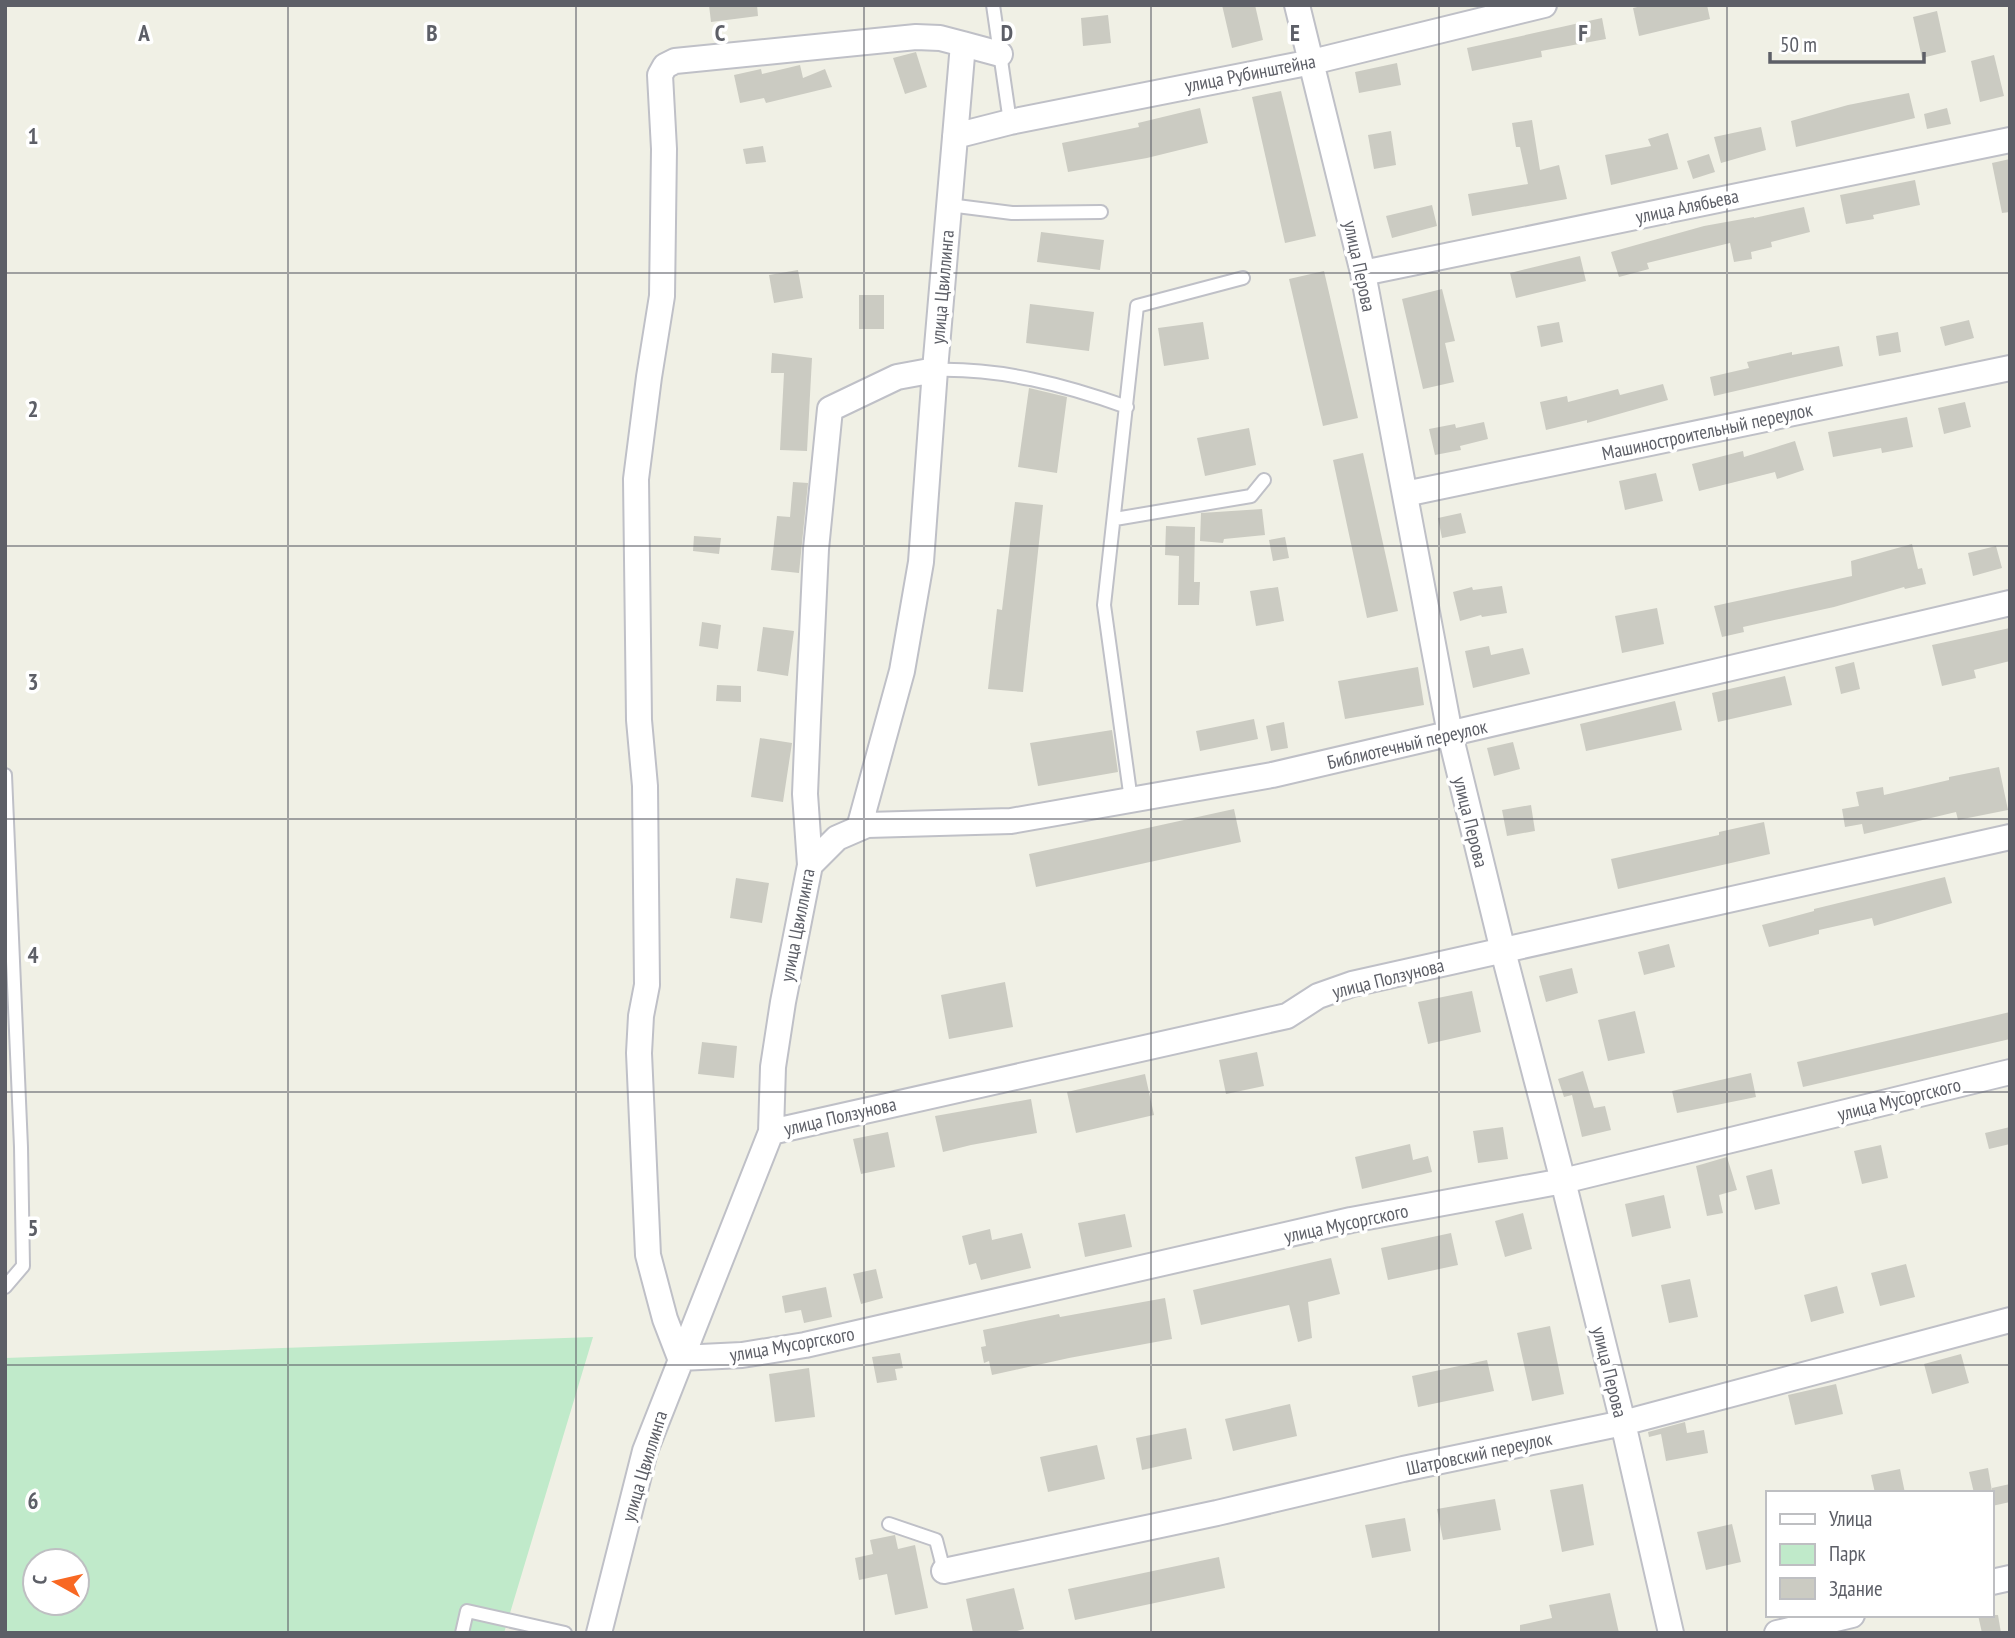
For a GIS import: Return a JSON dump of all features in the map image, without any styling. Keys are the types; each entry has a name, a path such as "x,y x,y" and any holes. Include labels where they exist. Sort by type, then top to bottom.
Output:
{"street":[{"name":"улица Перова","path":"1297,5 1363,273 1450,734 1563,1181 1671,1633"},
{"name":"улица Рубинштейна","path":"955,136 1010,122 1312,62 1544,5"},
{"path":"680,1358 665,1319 648,1255 639,1053 641,1016 647,985 645,786 639,720 636,479 662,296 664,149 660,75 665,66 675,61 916,37 940,38 1000,54"},
{"name":"улица Цвиллинга","path":"599,1633 645,1451 771,1132 774,1068 783,1002 810,865 805,794 808,720 816,549 830,409 897,377 935,370 964,44"},
{"name":"улица Алябьева","path":"1363,273 2010,140"},
{"name":"Машиностроительный переулок","path":"1405,494 2010,368"},
{"path":"859,828 902,671 921,562 935,370"},
{"name":"Библиотечный переулок","path":"810,865 837,838 867,825 1011,821 1272,775 2010,603"},
{"name":"улица Ползунова","path":"771,1132 1287,1016 1318,996 1352,984 2010,837"},
{"name":"улица Мусоргского","path":"680,1358 742,1355 805,1345 1351,1220 1563,1181 2010,1072"},
{"name":"Шатровский переулок","path":"944,1571 1622,1423 2010,1320"},
{"path":"1777,1633 1844,1617"}],"lane":[{"path":"993,5 1010,122"},
{"path":"949,205 1012,214 1101,212"},
{"path":"1131,800 1104,605 1137,306 1243,278"},
{"path":"935,370 971,369 1058,385 1127,407"},
{"path":"1115,519 1251,496 1264,480"},
{"path":"5,775 23,1266 5,1287"},
{"path":"888,1524 936,1539 944,1571"},
{"path":"463,1633 467,1611 565,1633"}],"green space":[{"path":"593,1337 504,1633 5,1633 5,1358"}],"building":[{"path":"709,5 757,5 758,16 711,22"},
{"path":"1222,5 1255,5 1263,40 1232,48"},
{"path":"1646,5 1707,5 1710,19 1639,36 1633,8"},
{"path":"1937,11 1946,52 1922,58 1913,17"},
{"path":"1108,15 1111,43 1083,46 1081,18"},
{"path":"1602,18 1606,39 1541,51 1542,57 1472,71 1467,48"},
{"path":"916,52 927,87 905,94 893,58"},
{"path":"1994,55 2004,96 1980,102 1971,61"},
{"path":"1397,63 1401,85 1359,93 1355,72"},
{"path":"800,65 803,78 825,69 832,87 766,103 764,98 740,103 734,75 761,69 762,74"},
{"path":"1281,91 1316,236 1285,243 1252,97"},
{"path":"1909,93 1915,118 1796,147 1791,121 1848,105"},
{"path":"1200,108 1208,143 1147,158 1068,172 1062,143 1139,127 1138,123"},
{"path":"1947,108 1951,124 1927,129 1924,114"},
{"path":"1532,120 1540,170 1559,165 1567,199 1472,216 1468,194 1528,184 1520,147 1516,147 1512,123"},
{"path":"1761,127 1766,150 1721,163 1714,137"},
{"path":"1391,131 1396,165 1374,169 1368,135"},
{"path":"1668,133 1678,169 1611,185 1605,155 1651,146 1648,139"},
{"path":"763,146 766,162 746,164 743,149"},
{"path":"1709,154 1715,172 1693,179 1687,161"},
{"path":"2010,159 2010,212 2002,213 1992,163"},
{"path":"1915,180 1920,205 1873,215 1874,219 1846,224 1840,195"},
{"path":"1432,205 1437,226 1392,238 1386,216"},
{"path":"1804,207 1810,232 1771,242 1772,247 1751,252 1752,259 1734,262 1730,243 1647,263 1649,269 1619,277 1611,252 1704,226"},
{"path":"1041,232 1104,240 1100,270 1037,262"},
{"path":"1580,256 1586,281 1516,298 1510,273"},
{"path":"798,270 803,298 774,303 769,275"},
{"path":"1324,271 1358,418 1323,426 1289,279"},
{"path":"1442,289 1455,341 1445,343 1454,382 1423,389 1402,299"},
{"path":"859,295 884,295 884,329 859,329"},
{"path":"1030,304 1094,312 1089,351 1026,343"},
{"path":"1969,320 1974,338 1945,346 1940,327"},
{"path":"1203,322 1209,359 1164,366 1158,328"},
{"path":"1559,322 1563,342 1541,347 1537,326"},
{"path":"1898,332 1901,352 1879,356 1876,336"},
{"path":"1839,346 1843,366 1714,396 1710,377 1749,368 1747,362 1792,352 1792,355"},
{"path":"772,353 812,358 807,451 780,450 784,373 771,373"},
{"path":"1663,384 1668,400 1587,423 1587,420 1546,430 1540,402 1567,396 1568,402 1618,389 1620,395"},
{"path":"1029,388 1067,397 1057,473 1018,467"},
{"path":"1965,402 1971,427 1944,434 1938,408"},
{"path":"1907,417 1913,447 1882,453 1881,448 1833,457 1828,432"},
{"path":"1484,422 1488,439 1460,446 1461,450 1435,455 1429,429 1455,424 1456,428"},
{"path":"1249,428 1256,465 1205,476 1197,438"},
{"path":"1795,441 1804,470 1777,479 1775,472 1699,491 1692,464 1743,451 1744,457"},
{"path":"1363,453 1398,611 1367,618 1333,460"},
{"path":"1656,473 1663,501 1625,510 1619,481"},
{"path":"793,482 808,483 799,573 771,570 777,516 790,517"},
{"path":"1015,502 1043,505 1023,692 988,689 997,609 1002,610"},
{"path":"1262,509 1265,535 1224,539 1223,543 1200,541 1201,513"},
{"path":"1461,513 1466,533 1442,538 1438,518"},
{"path":"1166,526 1195,527 1194,582 1200,582 1199,605 1178,605 1179,556 1165,555"},
{"path":"694,536 721,538 719,554 693,551"},
{"path":"1285,537 1289,558 1273,561 1269,540"},
{"path":"1912,544 1918,569 1922,568 1926,584 1905,589 1904,587 1834,607 1743,627 1744,632 1722,637 1714,606 1852,576 1851,561"},
{"path":"1996,546 2002,568 1973,576 1968,553"},
{"path":"1502,586 1507,613 1481,615 1460,621 1453,592 1472,587 1473,590"},
{"path":"1278,587 1284,621 1256,626 1250,591"},
{"path":"1657,608 1664,644 1622,653 1615,616"},
{"path":"702,622 721,625 718,649 699,646"},
{"path":"763,627 794,631 788,676 757,671"},
{"path":"2010,628 2010,661 1974,670 1976,678 1942,686 1932,645"},
{"path":"1489,646 1491,655 1523,648 1530,674 1473,688 1465,651"},
{"path":"1854,662 1860,689 1841,694 1835,667"},
{"path":"1418,667 1424,705 1345,719 1338,681"},
{"path":"1785,676 1792,705 1718,722 1712,693"},
{"path":"717,685 741,686 741,702 716,701"},
{"path":"1675,701 1682,730 1586,751 1580,724"},
{"path":"1254,719 1258,739 1200,751 1196,731"},
{"path":"1284,722 1288,748 1271,751 1266,726"},
{"path":"1112,730 1118,772 1038,786 1030,743"},
{"path":"760,738 792,743 783,802 751,797"},
{"path":"1513,742 1520,769 1494,776 1487,748"},
{"path":"1999,767 2008,810 1958,820 1956,812 1864,834 1862,824 1845,827 1842,809 1859,806 1856,792 1883,787 1884,795 1949,780 1949,777"},
{"path":"1531,805 1535,831 1507,836 1502,810"},
{"path":"1234,809 1241,842 1036,887 1029,854"},
{"path":"1764,822 1770,854 1618,889 1611,859"},
{"path":"1945,877 1952,903 1874,926 1872,918 1819,930 1819,934 1769,947 1762,925 1814,909"},
{"path":"736,878 769,883 762,923 730,918"},
{"path":"1669,944 1675,967 1644,975 1638,952"},
{"path":"1572,968 1578,993 1546,1002 1539,976"},
{"path":"1005,982 1013,1027 949,1039 941,995"},
{"path":"1472,991 1481,1032 1428,1044 1418,1002"},
{"path":"1635,1011 1645,1053 1608,1061 1598,1020"},
{"path":"2010,1012 2010,1039 1803,1087 1797,1062"},
{"path":"702,1042 737,1046 734,1078 698,1074"},
{"path":"1257,1052 1264,1086 1226,1094 1219,1060"},
{"path":"1583,1071 1594,1108 1605,1106 1611,1130 1582,1137 1572,1095 1564,1097 1558,1079"},
{"path":"1751,1073 1756,1097 1677,1113 1672,1091"},
{"path":"1145,1074 1154,1115 1076,1133 1067,1092"},
{"path":"1031,1099 1037,1133 943,1152 935,1116"},
{"path":"1503,1127 1508,1159 1478,1163 1473,1131"},
{"path":"2010,1127 2010,1144 1989,1149 1985,1133"},
{"path":"888,1132 895,1167 861,1174 853,1139"},
{"path":"1410,1144 1413,1160 1428,1156 1432,1172 1362,1189 1355,1157"},
{"path":"1881,1145 1888,1178 1862,1184 1854,1151"},
{"path":"1727,1157 1737,1190 1719,1195 1723,1213 1707,1216 1696,1166"},
{"path":"1772,1169 1780,1204 1755,1210 1746,1176"},
{"path":"1664,1195 1671,1228 1632,1237 1625,1204"},
{"path":"1523,1213 1532,1249 1505,1257 1495,1221"},
{"path":"1125,1214 1132,1247 1085,1257 1078,1223"},
{"path":"990,1229 992,1240 1022,1233 1031,1268 981,1280 976,1263 969,1265 962,1236"},
{"path":"1451,1233 1458,1265 1388,1280 1381,1248"},
{"path":"1331,1258 1340,1294 1308,1302 1312,1338 1298,1342 1289,1305 1201,1325 1193,1290"},
{"path":"1906,1264 1915,1297 1880,1306 1871,1273"},
{"path":"876,1269 883,1298 861,1304 853,1274"},
{"path":"1690,1279 1698,1317 1669,1323 1661,1285"},
{"path":"1837,1286 1844,1313 1811,1322 1804,1295"},
{"path":"826,1287 832,1317 804,1323 801,1310 785,1313 782,1296"},
{"path":"1165,1298 1172,1339 992,1375 989,1361 984,1363 981,1347 986,1346 983,1330 1059,1314 1060,1317"},
{"path":"1550,1326 1564,1394 1532,1401 1517,1333"},
{"path":"900,1353 903,1368 895,1369 897,1380 877,1383 872,1357"},
{"path":"1961,1354 1969,1383 1932,1394 1924,1364"},
{"path":"1487,1360 1494,1391 1418,1407 1412,1376"},
{"path":"809,1368 815,1417 775,1422 769,1374"},
{"path":"1836,1384 1843,1414 1795,1425 1788,1395"},
{"path":"1290,1404 1297,1436 1233,1451 1225,1419"},
{"path":"1685,1422 1687,1433 1704,1430 1708,1453 1666,1461 1661,1434 1649,1437 1648,1432"},
{"path":"1186,1428 1192,1459 1142,1470 1136,1438"},
{"path":"1097,1445 1105,1479 1048,1492 1040,1457"},
{"path":"1988,1468 1992,1491 1974,1491 1969,1472"},
{"path":"1900,1469 1905,1491 1875,1491 1871,1475"},
{"path":"1583,1484 1594,1545 1562,1552 1550,1490"},
{"path":"2010,1484 2010,1502 1994,1506 1992,1488"},
{"path":"1495,1499 1501,1530 1443,1540 1437,1509"},
{"path":"1405,1518 1411,1551 1372,1558 1365,1525"},
{"path":"1732,1524 1741,1562 1706,1570 1697,1532"},
{"path":"895,1535 898,1549 915,1545 928,1608 895,1615 887,1574 859,1580 855,1558 873,1554 870,1540"},
{"path":"1219,1557 1225,1588 1075,1620 1068,1589"},
{"path":"1014,1588 1024,1629 1009,1633 973,1633 966,1599"},
{"path":"1610,1593 1619,1633 1520,1633 1520,1625 1552,1618 1549,1605"},
{"path":"1998,1615 2001,1633 1982,1633 1978,1617"}]}
